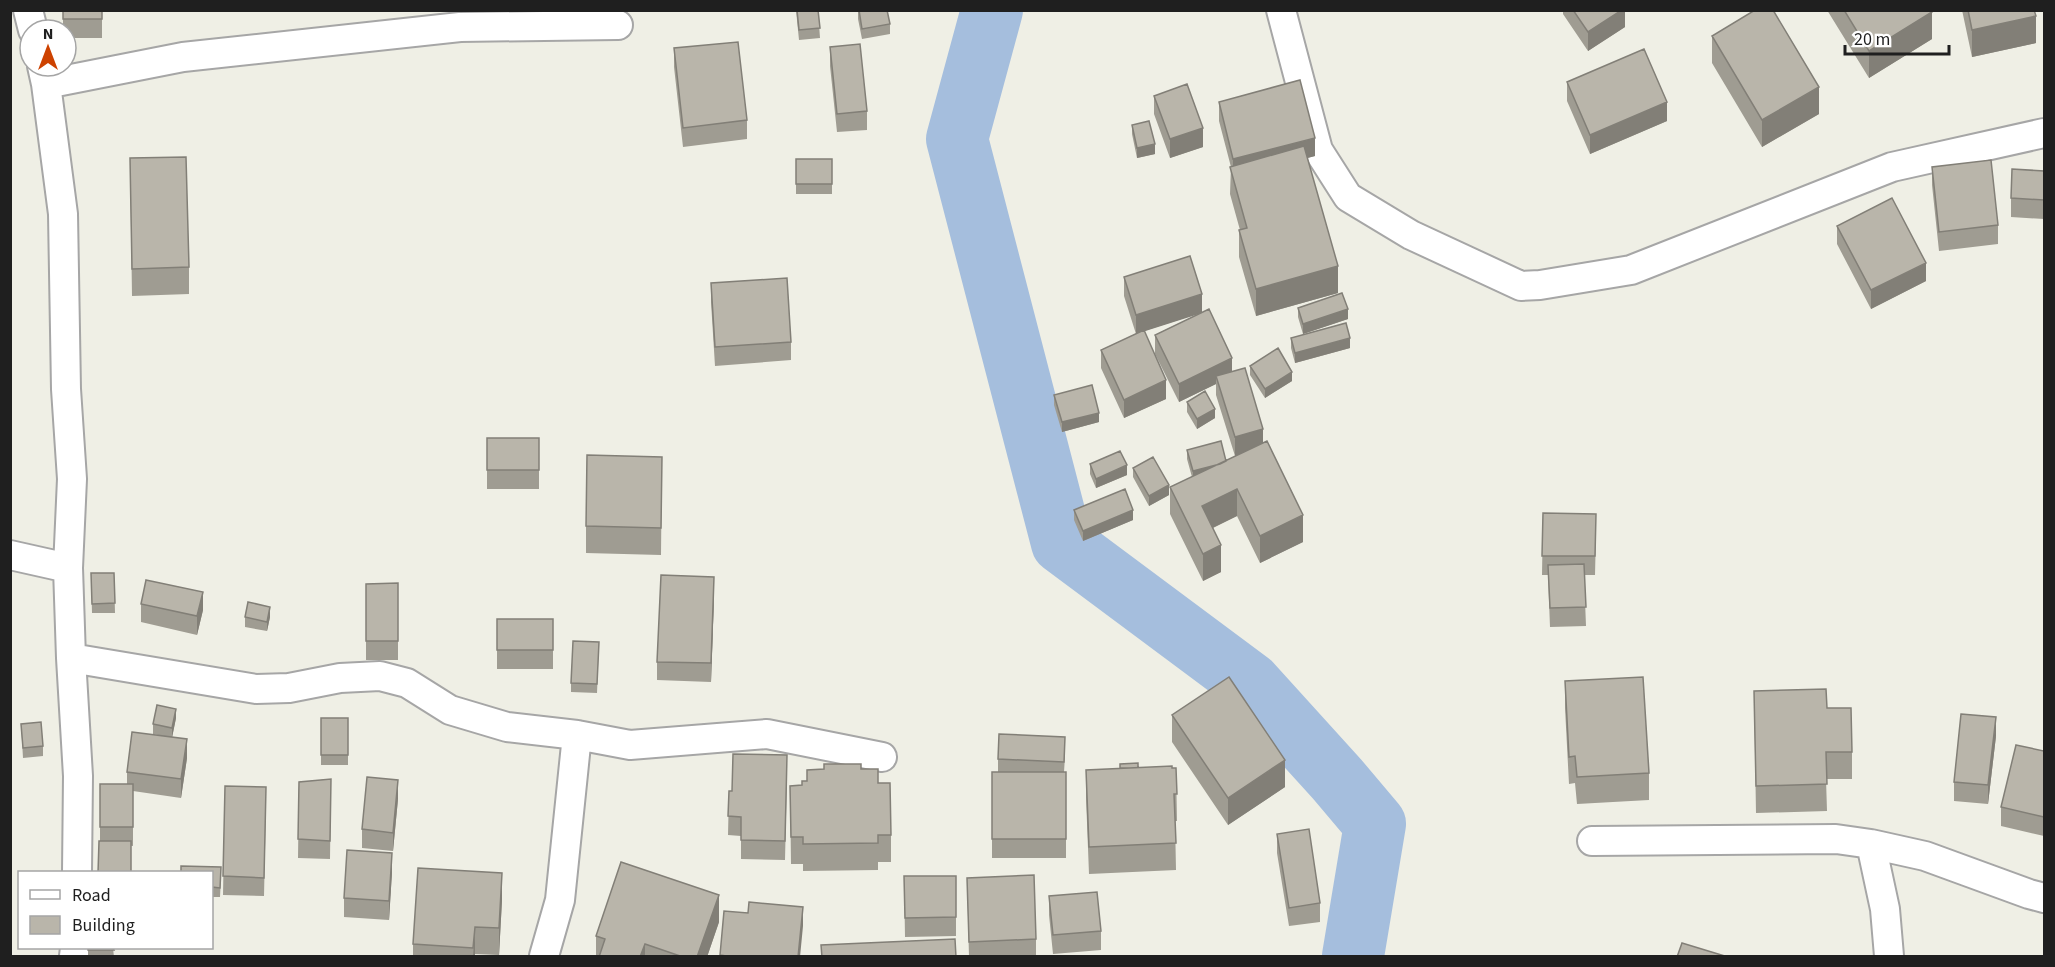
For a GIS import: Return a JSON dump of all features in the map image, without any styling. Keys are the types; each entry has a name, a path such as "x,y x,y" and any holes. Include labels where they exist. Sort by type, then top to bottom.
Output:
{"street":[{"path":"1281,10 1318,150 1348,197 1411,235 1521,286 1631,270 1892,167 2044,133"},
{"path":"78,71 448,28 618,24"},
{"path":"44,78 63,214 66,389 72,479 68,568 78,776 77,871"},
{"path":"10,555 68,568"},
{"path":"71,658 256,689 288,688 340,678 380,676 407,683 450,711 507,727 577,735 630,745 768,734 882,757"},
{"path":"544,957 560,900 577,735"},
{"path":"1592,841 1836,840 1871,844 1925,856 2044,898"},
{"path":"1871,844 1884,909 1889,957"}],"building":[{"path":"63,10 102,10 102,19 63,18"},
{"path":"797,10 818,10 820,28 799,30"},
{"path":"859,10 887,10 890,24 862,29"},
{"path":"1573,10 1622,10 1588,32"},
{"path":"1755,10 1773,10 1819,87 1762,120 1712,36"},
{"path":"1844,10 1931,10 1932,12 1869,51"},
{"path":"1968,10 2034,10 2036,16 1972,30"},
{"path":"738,42 747,120 683,128 674,48"},
{"path":"860,44 867,111 837,114 830,47"},
{"path":"1644,49 1667,102 1590,135 1567,82"},
{"path":"1300,80 1315,138 1233,159 1219,102"},
{"path":"1187,84 1203,128 1170,139 1154,96"},
{"path":"1149,121 1155,144 1137,148 1132,125"},
{"path":"1304,146 1338,266 1256,289 1239,230 1247,228 1230,167"},
{"path":"186,157 189,267 132,269 130,158"},
{"path":"796,159 832,159 832,184 796,184"},
{"path":"1991,160 1998,225 1939,232 1932,167"},
{"path":"2012,169 2044,171 2044,200 2011,198"},
{"path":"1892,198 1926,263 1871,290 1837,226"},
{"path":"1190,256 1202,294 1136,315 1124,277"},
{"path":"787,278 791,342 715,347 711,283"},
{"path":"1342,293 1348,309 1303,324 1298,308"},
{"path":"1209,309 1232,358 1179,384 1155,335"},
{"path":"1346,323 1350,338 1295,353 1291,338"},
{"path":"1144,330 1166,380 1124,400 1101,350"},
{"path":"1278,348 1292,372 1265,389 1250,366"},
{"path":"1245,368 1263,429 1235,437 1216,376"},
{"path":"1092,385 1099,413 1062,422 1054,395"},
{"path":"1205,391 1215,409 1197,419 1187,402"},
{"path":"487,438 539,438 539,470 487,470"},
{"path":"1221,441 1226,461 1193,471 1187,450"},
{"path":"1267,441 1303,515 1260,536 1237,489 1202,506 1221,545 1203,554 1170,487"},
{"path":"1120,451 1127,465 1096,479 1090,464"},
{"path":"587,455 662,457 661,528 586,526"},
{"path":"1153,457 1169,485 1149,496 1133,468"},
{"path":"1125,489 1133,510 1083,531 1074,510"},
{"path":"1543,513 1596,514 1595,556 1542,556"},
{"path":"1584,564 1586,607 1550,608 1548,565"},
{"path":"91,573 114,573 115,603 92,604"},
{"path":"661,575 714,577 711,663 657,662"},
{"path":"146,580 203,592 197,616 141,604"},
{"path":"398,583 398,641 366,641 366,584"},
{"path":"248,602 270,607 267,622 245,617"},
{"path":"497,619 553,619 553,650 497,650"},
{"path":"573,641 599,642 597,684 571,683"},
{"path":"1229,677 1285,760 1228,798 1172,715"},
{"path":"1643,677 1649,773 1577,777 1575,756 1569,757 1565,681"},
{"path":"1826,689 1827,708 1851,708 1852,752 1826,752 1827,784 1756,786 1754,691"},
{"path":"157,705 176,709 172,728 153,724"},
{"path":"1961,714 1996,717 1988,785 1954,782"},
{"path":"321,718 348,718 348,755 321,755"},
{"path":"41,722 43,746 23,748 21,724"},
{"path":"132,732 187,739 181,779 127,772"},
{"path":"999,734 1065,737 1064,762 998,759"},
{"path":"2016,745 2044,751 2044,817 2001,807"},
{"path":"733,754 787,755 785,841 741,840 741,817 728,816 729,791 732,791"},
{"path":"1138,763 1138,768 1120,768 1120,764"},
{"path":"824,764 861,764 861,769 878,769 878,783 890,783 891,835 878,835 878,843 803,844 803,837 791,837 790,786 802,785 802,781 807,781 807,770 824,769"},
{"path":"1172,766 1176,768 1177,794 1174,794 1176,843 1089,847 1086,770"},
{"path":"992,772 1066,772 1066,839 992,839"},
{"path":"367,777 398,780 393,833 362,829"},
{"path":"331,779 330,841 298,839 299,782"},
{"path":"100,784 133,784 133,827 100,827"},
{"path":"225,786 266,787 264,878 223,876"},
{"path":"1309,829 1320,903 1289,908 1277,834"},
{"path":"99,841 131,841 131,871 98,871"},
{"path":"347,850 392,853 389,901 344,898"},
{"path":"621,862 719,895 697,957 683,957 645,944 640,957 599,957 605,939 596,936"},
{"path":"181,866 221,867 220,888 213,887 213,871 181,871"},
{"path":"418,868 502,873 499,928 475,927 473,948 413,944"},
{"path":"1034,875 1036,939 969,942 967,878"},
{"path":"904,876 956,876 956,917 905,918"},
{"path":"1097,892 1101,931 1053,935 1049,896"},
{"path":"749,902 803,907 798,957 720,955 724,911 748,913"},
{"path":"955,939 956,957 822,957 821,945"},
{"path":"1682,943 1728,957 1677,957"},
{"path":"114,949 114,950 88,950"}],"waterway":[{"path":"992,10 957,139 1062,543 1250,683 1375,824 1353,956"}]}
